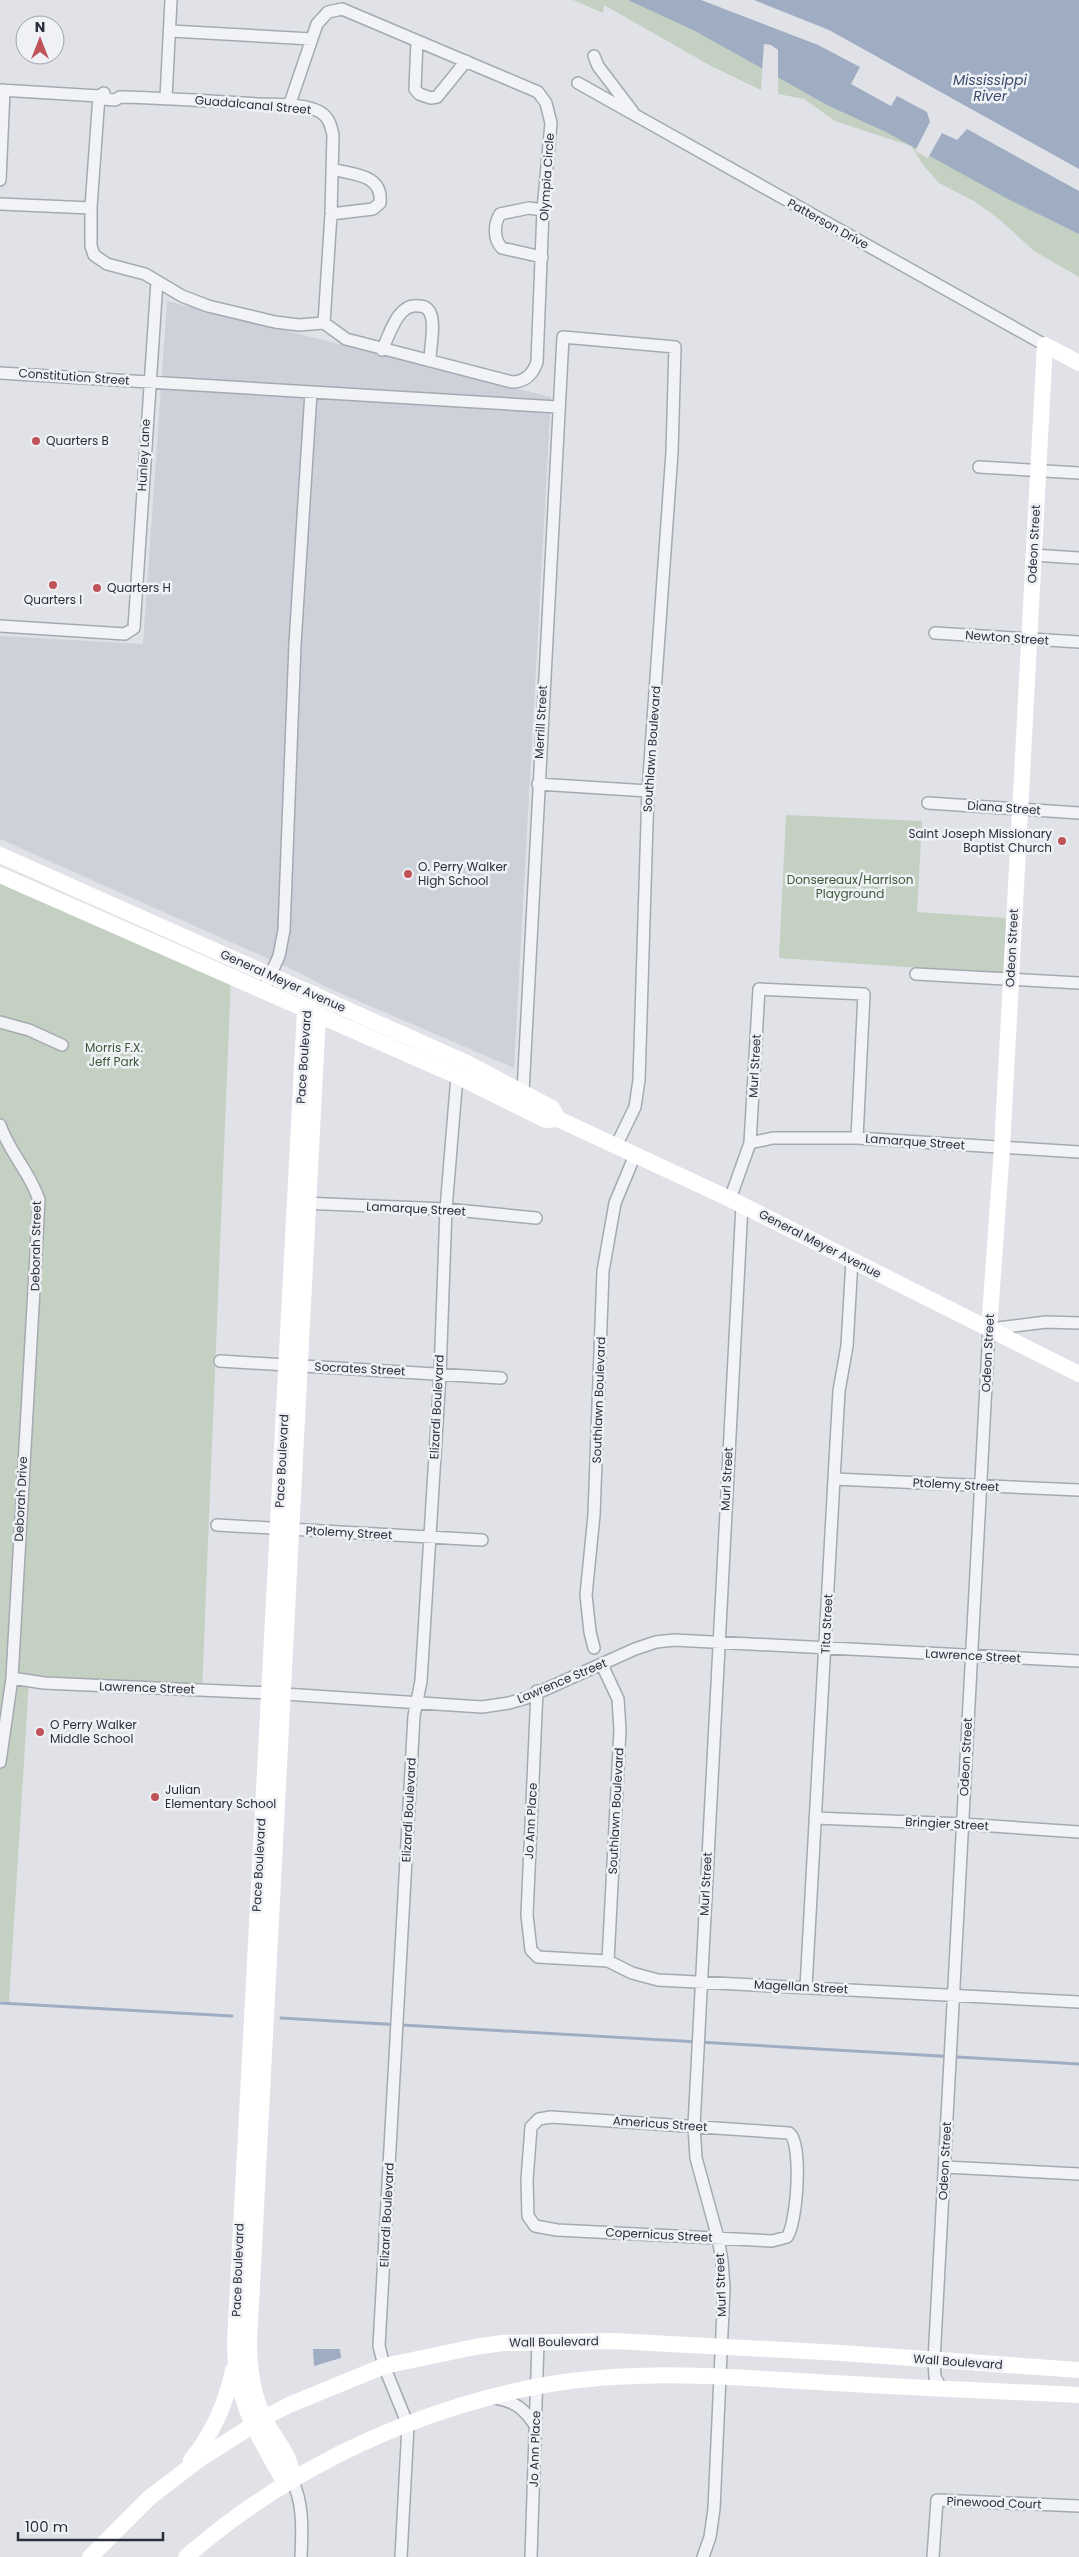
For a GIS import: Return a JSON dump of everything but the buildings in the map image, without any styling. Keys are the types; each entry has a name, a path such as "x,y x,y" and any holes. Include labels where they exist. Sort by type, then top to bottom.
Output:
{"street":[{"path":"166,98 171,0"},
{"name":"Olympia Circle","path":"289,106 311,39 323,15 333,10 342,9 538,92 546,103 550,116 543,210 537,362 534,372 523,380 512,382 382,350 346,339 324,323"},
{"path":"170,31 311,39"},
{"path":"416,41 415,88 420,94 431,98 439,96 466,61"},
{"path":"594,56 598,66 637,117"},
{"name":"Patterson Drive","path":"578,83 1079,363"},
{"path":"0,180 2,90"},
{"name":"Guadalcanal Street","path":"2,90 100,96 104,93 115,93 120,97 289,106 315,110 329,121 332,135 331,214 324,323"},
{"path":"100,96 91,208 91,246 94,255 107,264 145,274 182,296 208,306 275,322 299,325 324,323"},
{"path":"331,214 373,209 380,203 381,198 381,190 377,184 364,177 332,169"},
{"path":"0,204 91,208"},
{"path":"542,257 502,248 495,236 500,214 529,208 543,210"},
{"name":"Hunley Lane","path":"0,626 124,634 134,628 157,281"},
{"path":"382,350 400,313 405,308 418,305 425,307 432,317 430,362"},
{"name":"Merrill Street","path":"519,1098 563,337 675,347"},
{"name":"Odeon Street","path":"941,2388 935,2377 934,2361 989,1329 1002,1148 1045,345"},
{"name":"Southlawn Boulevard","path":"616,1146 635,1107 639,1080 648,791 672,452 675,347"},
{"name":"Constitution Street","path":"0,372 558,407"},
{"path":"262,991 272,975 283,942 284,930 295,644 311,392"},
{"path":"979,467 1079,473"},
{"path":"1033,555 1079,558"},
{"name":"Newton Street","path":"935,633 1079,642"},
{"path":"538,784 648,791"},
{"name":"Diana Street","path":"928,803 1079,813"},
{"name":"General Meyer Avenue","path":"1,858 314,994 519,1098 552,1108 558,1119 736,1202 1079,1374"},
{"name":"General Meyer Avenue","path":"0,874 262,991 462,1070"},
{"path":"916,974 1079,982"},
{"name":"Murl Street","path":"703,2557 710,2537 714,2509 724,2288 718,2238 696,2158 694,2126 719,1642 736,1202 750,1143 759,989 864,994 857,1138"},
{"name":"Pace Boulevard","path":"302,2557 302,2516 299,2493 292,2480 293,2470 258,2422 237,2377 235,2358 242,2329 256,2038 314,994"},
{"path":"0,1022 29,1030 62,1045"},
{"name":"Elizardi Boulevard","path":"401,2557 408,2425 384,2366 379,2346 414,1716 418,1703 440,1374 446,1209 462,1070"},
{"name":"Deborah Street","path":"0,1125 5,1141 33,1182 39,1200 29,1377"},
{"name":"Lamarque Street","path":"750,1143 773,1138 857,1138 1079,1152"},
{"name":"Southlawn Boulevard","path":"594,1648 590,1632 586,1595 594,1515 603,1271 617,1198 635,1155"},
{"name":"Lamarque Street","path":"302,1203 446,1209 536,1218"},
{"name":"Tita Street","path":"806,1987 834,1479 840,1391 847,1346 852,1260"},
{"path":"989,1329 1046,1322 1079,1323"},
{"name":"Socrates Street","path":"220,1361 500,1378"},
{"name":"Deborah Drive","path":"12,1678 29,1377"},
{"name":"Ptolemy Street","path":"834,1479 1079,1490"},
{"name":"Ptolemy Street","path":"217,1525 482,1540"},
{"name":"Lawrence Street","path":"12,1678 44,1683 276,1693 482,1707 509,1704 656,1642 693,1640 1079,1661"},
{"name":"Southlawn Boulevard","path":"602,1665 618,1699 620,1730 608,1961"},
{"path":"0,1762 12,1678"},
{"name":"Jo Ann Place","path":"531,1950 528,1908 537,1691"},
{"name":"Bringier Street","path":"815,1818 963,1824 1079,1832"},
{"name":"Magellan Street","path":"531,1950 538,1957 608,1961 647,1978 701,1983 954,1994 1079,2002"},
{"name":"Americus Street","path":"531,2223 528,2216 527,2180 531,2127 539,2119 551,2117 783,2132 792,2135 797,2147 797,2157 793,2220 787,2237"},
{"path":"945,2167 1079,2174"},
{"name":"Copernicus Street","path":"531,2223 541,2228 557,2230 772,2241 787,2237"},
{"name":"Pace Boulevard","path":"242,2329 258,2422"},
{"name":"Wall Boulevard","path":"90,2557 150,2498 200,2459 258,2422 296,2402 384,2366 475,2347 502,2343 614,2341 1079,2370"},
{"name":"Jo Ann Place","path":"531,2557 538,2342"},
{"path":"177,2477 213,2430 229,2388 235,2358"},
{"path":"186,2557 200,2551 250,2505 354,2446 408,2425 491,2397 537,2387 624,2377 677,2374 1079,2395"},
{"path":"491,2397 507,2400 520,2406 535,2425"},
{"name":"Pinewood Court","path":"933,2557 937,2500 1079,2506"}],"shaded area":[{"path":"167,301 551,397 514,1068 326,987 300,973 0,839 0,636 143,644"}],"green space":[{"path":"573,0 639,0 763,59 761,90 713,67 604,5 603,13"},
{"path":"778,74 1079,221 1079,277 1034,251 999,219 974,201 939,183 924,166 911,146 835,121 804,99 778,94"},
{"name":"Donsereaux/Harrison Playground","path":"786,815 922,821 917,912 1006,918 1004,974 779,958"},
{"name":"Morris F.X. Jeff Park","path":"0,880 231,977 202,1690 29,1681 9,2002 0,2001"}],"water":[{"name":"Mississippi River","path":"628,0 1079,0 1079,234 1006,198 886,132 829,106 695,31"},
{"path":"313,2349 340,2349 341,2358 314,2366"}],"pier":[{"path":"701,0 754,0 829,30 1079,169 1079,191 967,129 957,140 942,133 928,158 915,151 930,122 927,112 897,96 891,106 851,84 860,67 818,45"},
{"path":"764,44 771,45 778,50 778,80 762,71"}],"waterway":[{"path":"0,2003 232,2016"},
{"path":"281,2018 1079,2064"}],"place":[{"name":"Quarters B","path":"36,441"},
{"name":"Quarters I","path":"53,585"},
{"name":"Quarters H","path":"97,588"},
{"name":"Saint Joseph Missionary Baptist Church","path":"1062,841"},
{"name":"O. Perry Walker High School","path":"408,874"},
{"name":"O Perry Walker Middle School","path":"40,1732"},
{"name":"Julian Elementary School","path":"155,1797"}]}
